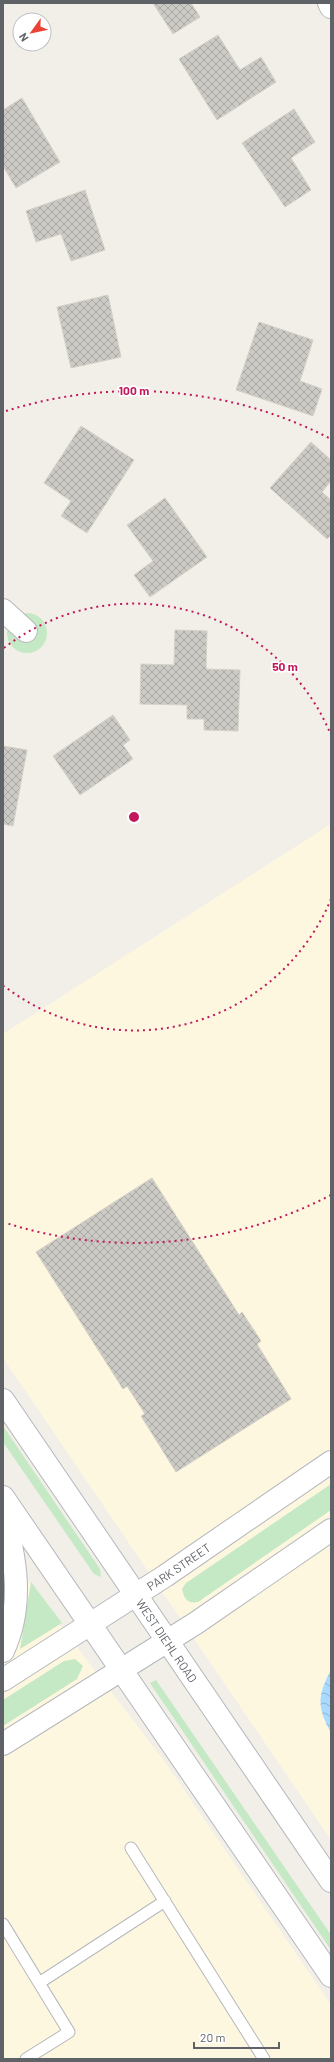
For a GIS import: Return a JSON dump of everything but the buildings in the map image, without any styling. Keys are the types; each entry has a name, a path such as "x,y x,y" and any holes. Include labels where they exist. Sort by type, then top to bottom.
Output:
{"street":[{"path":"329,3 331,7"},
{"path":"3,610 26,631"},
{"name":"WEST DIEHL ROAD","path":"3,1400 331,1880"},
{"name":"PARK STREET","path":"3,1680 136,1595 331,1462"},
{"path":"3,1497 331,1976"},
{"path":"3,1509 14,1555 16,1582 15,1609 11,1631 3,1651"},
{"path":"3,1744 196,1623 331,1530"}],"lane":[{"path":"131,1848 264,2059"},
{"path":"39,1983 165,1901"},
{"path":"3,1924 69,2032 26,2059"}],"shaded area":[{"path":"331,824 331,1840 3,1358 3,1034"},
{"path":"3,1544 50,1612 165,1762 331,2005 331,2059 3,2059"}],"green space":[{"path":"27,613 35,615 41,619 45,625 47,633 45,641 41,647 35,651 27,653 19,651 13,647 9,641 7,633 9,625 13,619 19,615"},
{"path":"3,1426 100,1569 101,1577 94,1574 3,1442"},
{"path":"331,1484 331,1510 198,1602 192,1602 185,1598 182,1589 186,1583"},
{"path":"31,1582 62,1623 20,1649"},
{"path":"75,1659 83,1666 77,1679 3,1726 3,1700 64,1661"},
{"path":"156,1680 331,1935 331,1950 150,1683"}],"water":[{"path":"331,1670 331,1733 323,1716 320,1702 323,1687"}]}
